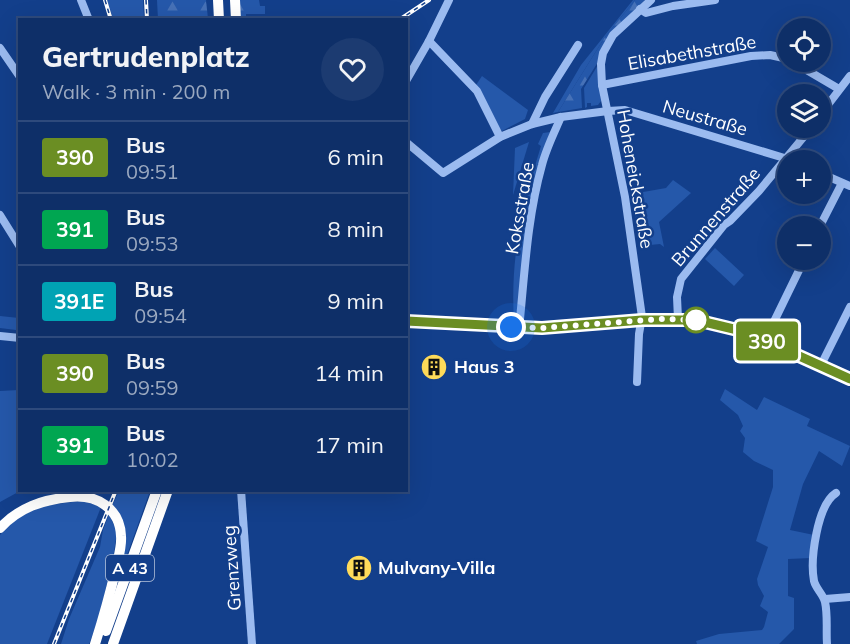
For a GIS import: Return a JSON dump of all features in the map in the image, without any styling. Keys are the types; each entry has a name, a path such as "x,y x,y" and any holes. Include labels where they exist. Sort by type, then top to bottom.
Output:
{"highway":[{"path":"218,0 219,18"},
{"path":"228,0 229,18"},
{"path":"235,0 236,18"},
{"path":"0,522 15,509 34,500 76,492"},
{"name":"A 43","path":"100,644 147,523 156,492"},
{"name":"A 43","path":"113,644 167,492"},
{"path":"0,528 12,517 32,505 50,499 80,496 99,500 110,508 118,519 121,540 109,596 95,644"}],"street":[{"path":"81,0 87,18"},
{"path":"408,78 449,0"},
{"name":"Hoheneickstraße","path":"637,382 639,334 642,320 625,197 602,85 601,63 613,35 651,0"},
{"path":"640,9 646,13 672,6 715,0"},
{"path":"429,41 477,91 500,137"},
{"path":"532,124 545,97 578,45"},
{"path":"0,48 18,74"},
{"name":"Elisabethstraße","path":"602,85 751,56 777,57"},
{"path":"809,72 839,90"},
{"path":"831,101 850,76"},
{"name":"Neustraße","path":"608,111 625,110 777,156"},
{"path":"408,144 443,173 500,137 532,124 561,117 608,111"},
{"name":"Koksstraße","path":"520,319 528,235 537,185 542,163 561,117"},
{"name":"Brunnenstraße","path":"678,319 677,297 684,275 724,225 777,171"},
{"path":"826,216 846,184 831,178"},
{"path":"0,215 18,243"},
{"path":"765,340 799,270"},
{"path":"821,365 849,312"},
{"path":"408,321 542,328 678,319 720,324 765,340 850,379"},
{"path":"0,336 18,338"},
{"name":"Grenzweg","path":"241,492 252,644"},
{"path":"826,644 825,599 815,583 814,558 817,535 825,506 829,498 836,493"},
{"path":"825,599 850,597"}],"green space":[{"path":"107,0 143,0 144,18 113,18"},
{"path":"157,0 206,0 208,18 158,18"},
{"path":"237,0 259,0 260,6 265,6 265,14 246,14 246,18 238,18"},
{"path":"635,0 605,37 558,112 553,113 581,65"},
{"path":"635,0 645,0 611,33 598,62 581,89 582,108 558,112 605,37"},
{"path":"598,65 601,101 598,105 591,106 591,103 587,103 585,108 584,88"},
{"path":"482,76 528,110 525,119 502,131 496,126 476,85"},
{"path":"550,132 541,157 517,320 514,322 514,276 519,232 541,146 538,144 543,133"},
{"path":"529,142 513,195 515,148"},
{"path":"673,180 691,193 659,222 664,247 660,244 640,246 632,194 666,188"},
{"path":"715,248 744,275 734,286 705,259"},
{"path":"0,316 18,318 18,335 16,335 16,330 0,328"},
{"path":"725,389 757,410 764,397 810,419 807,426 850,446 842,466 819,451 803,484 790,530 814,535 811,558 788,559 788,596 794,598 794,629 779,644 697,644 696,641 719,634 762,630 768,612 760,606 764,596 757,579 768,547 756,541 773,487 773,470 754,461 743,452 745,438 740,431 743,426 738,415 720,400"},
{"path":"18,390 18,492 0,502 0,391"},
{"path":"119,492 150,492 117,583 121,560 112,506"},
{"path":"84,501 101,507 47,644 0,644 0,535 18,518 28,513 49,506"},
{"path":"109,514 117,532 100,613 90,642 89,644 61,644 69,619 100,547"}],"railway":[{"path":"105,0 110,18"},
{"path":"146,0 147,18"},
{"path":"402,18 429,0"},
{"path":"54,644 115,492"}],"bus line":[{"name":"390","path":"408,321 542,328 642,320 696,320 746,332 850,379"}],"place":[{"name":"Haus 3","path":"434,367"},
{"name":"Mulvany-Villa","path":"359,568"}],"route":[{"path":"511,327 542,328 660,319 696,320"}]}
